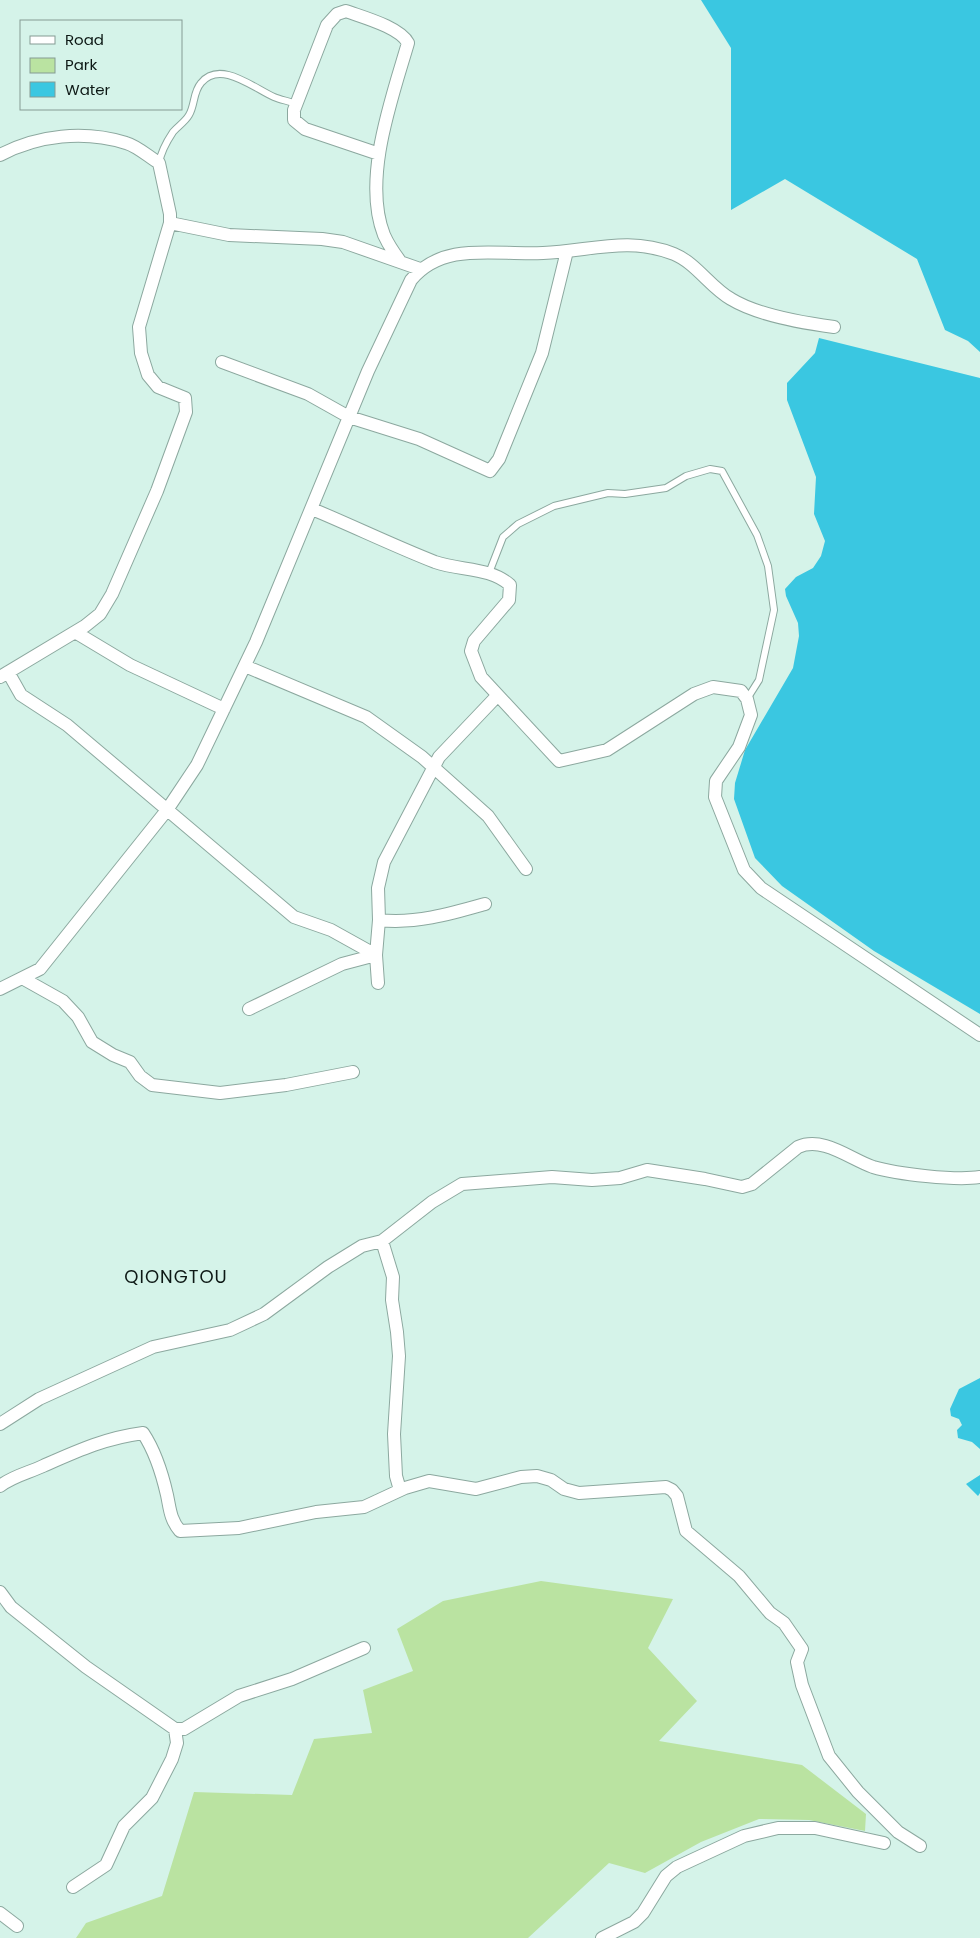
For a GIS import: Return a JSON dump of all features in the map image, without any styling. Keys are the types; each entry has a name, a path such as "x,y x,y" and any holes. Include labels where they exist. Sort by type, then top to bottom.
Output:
{"street":[{"path":"379,154 305,129 294,120 296,104 327,25 337,14 346,11 391,28 405,36 408,43 379,154 377,201 384,235 400,261"},
{"path":"0,155 21,144 73,134 128,143 159,163 170,214 170,223 139,327 141,353 148,375 158,387 185,398 186,412 157,490 112,594 100,614 75,632 4,675 21,695 67,725 294,918 331,930 376,955"},
{"path":"170,223 229,235 322,239 343,242 420,268"},
{"path":"0,989 40,969 167,810 198,765 245,666 349,417 401,300 411,280 420,268 436,260 460,254 489,251 541,254 616,244 642,244 676,255 731,300 776,316 834,327"},
{"path":"222,362 308,394 349,417 419,439 490,471 499,459 542,353 567,251"},
{"path":"312,509 436,562 459,569 500,576 510,585 509,600 474,641 471,651 481,677 559,762 607,750 694,694 713,687 741,691 748,699 751,715 747,730 728,766 716,781 715,797 744,870 768,894 980,1035"},
{"path":"75,632 130,665 224,709"},
{"path":"245,666 366,717 435,768 488,816 526,869"},
{"path":"378,983 376,955 380,920 378,888 384,862 440,757 450,744 497,696"},
{"path":"380,920 398,922 429,919 485,904"},
{"path":"249,1008 342,964 376,955"},
{"path":"22,978 62,1001 78,1017 92,1042 113,1055 130,1062 140,1076 152,1085 220,1094 286,1085 353,1072"},
{"path":"0,1424 39,1399 153,1347 230,1330 264,1314 328,1267 362,1246 382,1241 432,1202 462,1184 552,1177 592,1180 620,1178 647,1170 705,1178 742,1187 752,1184 798,1147 807,1143 820,1144 874,1167 897,1172 980,1177"},
{"path":"382,1241 392,1278 392,1300 399,1356 394,1434 396,1476 400,1490"},
{"path":"0,1486 11,1478 42,1467 79,1449 143,1433 153,1448 167,1494 171,1520 180,1531 238,1528 316,1512 364,1507 400,1490 429,1481 476,1489 522,1477 537,1476 551,1480 564,1489 578,1493 640,1487 666,1487 677,1496 686,1531 739,1576 770,1613 784,1622 802,1649 797,1662 802,1685 829,1756 858,1792 898,1832 920,1846"},
{"path":"0,1592 11,1606 86,1667 175,1729 184,1729 239,1696 309,1672 364,1648"},
{"path":"73,1887 106,1865 124,1826 152,1798 172,1759 177,1743 175,1729"},
{"path":"602,1938 634,1922 643,1913 666,1876 677,1867 744,1836 778,1828 815,1828 884,1843"},
{"path":"0,1913 17,1926"}],"lane":[{"path":"159,163 161,153 192,109 195,95 201,82 213,75 243,79 273,96 296,104"},
{"path":"489,573 503,538 518,524 540,512 585,497 666,488 686,476 710,468 722,471 757,535 768,566 772,591 774,610 771,630 759,680 748,699"}],"green space":[{"path":"541,1581 673,1599 648,1648 697,1701 659,1741 802,1765 866,1814 865,1831 809,1820 759,1819 701,1842 645,1873 609,1863 528,1938 76,1938 86,1923 162,1896 194,1792 292,1795 314,1739 372,1733 363,1690 413,1671 397,1629 443,1601"}],"water":[{"path":"701,0 980,0 980,352 968,341 945,330 917,259 785,179 731,210 731,48"},
{"path":"819,338 980,378 980,1014 874,951 782,886 755,858 734,799 735,783 745,750 793,668 799,636 798,623 786,596 785,589 796,577 813,568 821,556 825,541 814,514 816,477 787,400 787,383 815,353"},
{"path":"980,1378 980,1449 972,1442 958,1438 957,1430 962,1425 959,1419 951,1416 950,1409 959,1389"},
{"path":"980,1475 980,1493 978,1496 966,1484"}],"district":[{"name":"QIONGTOU","path":"176,1276"}]}
